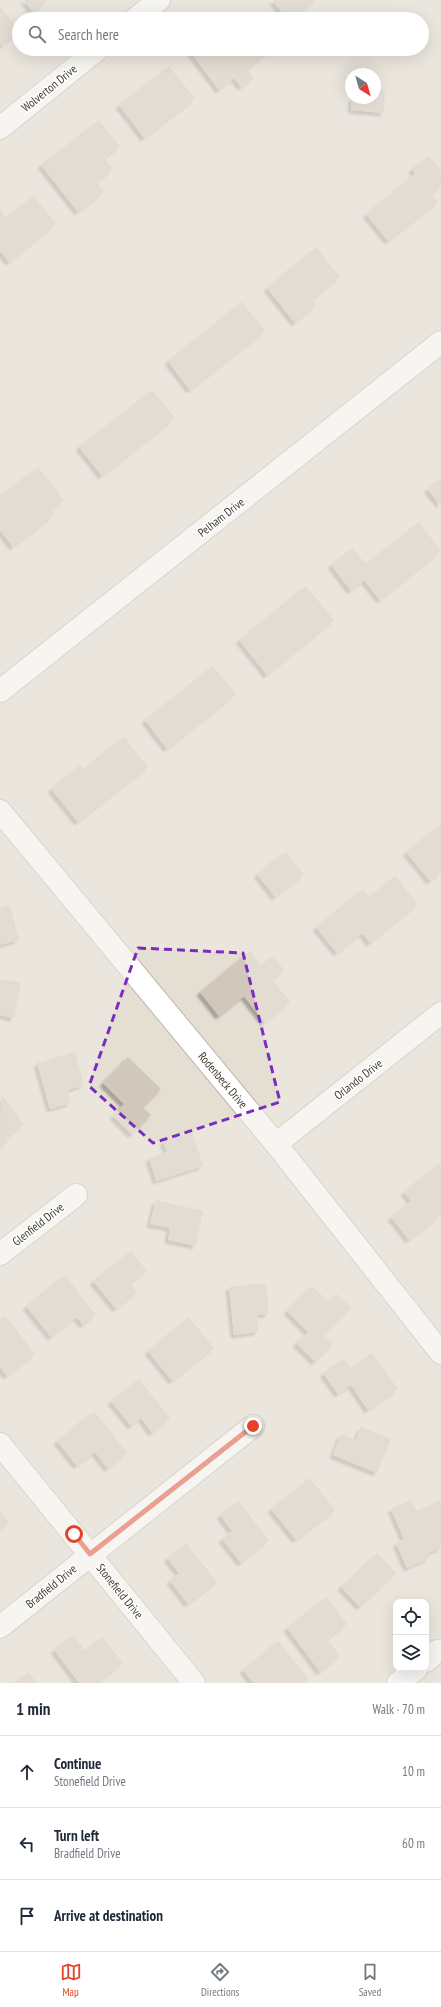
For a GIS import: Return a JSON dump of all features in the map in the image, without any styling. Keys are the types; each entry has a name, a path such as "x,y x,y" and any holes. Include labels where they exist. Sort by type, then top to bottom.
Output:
{"street":[{"path":"144,12 159,0"},
{"name":"Wolverton Drive","path":"0,128 89,56"},
{"name":"Pelham Drive","path":"0,691 441,342"},
{"name":"Rodenbeck Drive","path":"0,811 276,1144 441,1353"},
{"name":"Orlando Drive","path":"276,1144 441,1013"},
{"name":"Glenfield Drive","path":"0,1254 76,1194"},
{"name":"Bradfield Drive","path":"0,1626 253,1426"},
{"name":"Stonefield Drive","path":"0,1444 194,1683"},
{"path":"398,1683 413,1671"}],"highlighted area":[{"path":"138,948 243,953 280,1102 153,1143 89,1086"}],"shaded area":[{"path":"0,0 441,0 441,1683 0,1683"}],"building":[{"path":"24,0 48,0 33,12"},
{"path":"316,0 301,12 282,12 273,1"},
{"path":"0,6 12,21 12,38 2,46 0,43"},
{"path":"194,56 263,56 247,69 254,78 241,87 234,78 219,90"},
{"path":"169,66 195,99 144,138 119,105"},
{"path":"381,91 385,91 384,113 351,110 352,104 381,104"},
{"path":"99,120 120,146 104,158 113,169 97,182 104,192 78,212 41,165"},
{"path":"429,156 441,171 441,187 432,194 438,202 388,241 366,214 415,174 412,169"},
{"path":"34,196 56,224 9,262 0,251 0,209 6,217"},
{"path":"316,247 340,277 312,300 316,305 295,323 267,288"},
{"path":"242,302 265,331 190,390 168,361"},
{"path":"152,390 175,418 102,476 79,447"},
{"path":"38,467 64,500 52,510 55,514 13,547 0,530 0,496"},
{"path":"441,478 441,506 427,489"},
{"path":"419,522 441,551 380,600 364,580 351,591 331,565 352,548 366,564"},
{"path":"306,586 334,620 267,675 239,640"},
{"path":"213,666 236,694 167,749 145,720"},
{"path":"124,737 148,767 78,822 51,789 80,765 83,769"},
{"path":"441,824 441,872 430,881 406,852"},
{"path":"286,851 304,875 275,897 257,874"},
{"path":"395,876 418,904 370,943 362,933 337,953 316,927 363,889 369,897"},
{"path":"10,905 19,940 0,945 0,908"},
{"path":"250,951 261,965 273,956 284,970 272,979 290,1002 265,1023 244,996 219,1016 200,992"},
{"path":"0,979 21,982 14,1018 0,1015"},
{"path":"75,1052 84,1085 68,1090 71,1103 50,1109 37,1063"},
{"path":"128,1057 161,1089 143,1107 151,1115 132,1135 113,1116 124,1104 103,1083"},
{"path":"1,1094 24,1124 5,1139 8,1142 0,1149"},
{"path":"192,1132 203,1166 156,1181 149,1158 167,1152 163,1141"},
{"path":"441,1162 441,1215 409,1240 391,1217 411,1201 404,1192"},
{"path":"156,1200 203,1211 196,1246 168,1240 170,1228 150,1224"},
{"path":"131,1251 147,1271 131,1283 137,1292 116,1309 93,1281"},
{"path":"65,1275 96,1315 83,1325 77,1317 51,1337 26,1306"},
{"path":"266,1283 269,1314 257,1315 258,1332 234,1335 229,1287"},
{"path":"312,1286 329,1302 337,1294 351,1308 324,1335 333,1344 315,1362 296,1343 308,1332 287,1311"},
{"path":"5,1315 35,1354 7,1376 0,1367 0,1319"},
{"path":"189,1317 214,1348 172,1381 148,1351"},
{"path":"372,1353 398,1389 368,1410 351,1385 338,1394 323,1373 344,1358 351,1368"},
{"path":"139,1379 170,1418 152,1433 141,1418 131,1426 111,1401"},
{"path":"94,1411 127,1453 108,1469 95,1452 77,1466 57,1441"},
{"path":"361,1427 391,1439 377,1473 333,1455 341,1434 356,1440"},
{"path":"310,1478 335,1510 296,1540 271,1509"},
{"path":"411,1500 416,1511 441,1500 441,1548 428,1553 430,1558 407,1568 396,1543 404,1539 391,1509"},
{"path":"238,1501 269,1540 241,1563 222,1539 232,1531 220,1515"},
{"path":"0,1510 9,1522 0,1529"},
{"path":"186,1543 217,1582 188,1604 170,1581 179,1573 167,1558"},
{"path":"377,1553 396,1573 360,1607 341,1587"},
{"path":"326,1597 347,1624 327,1639 340,1656 320,1672 287,1628"},
{"path":"73,1635 85,1651 102,1637 123,1663 97,1683 79,1683 54,1650"},
{"path":"278,1641 308,1679 303,1683 253,1683 243,1670"},
{"path":"28,1672 37,1683 14,1683"}],"route":[{"path":"74,1534 90,1554 253,1426"}]}
